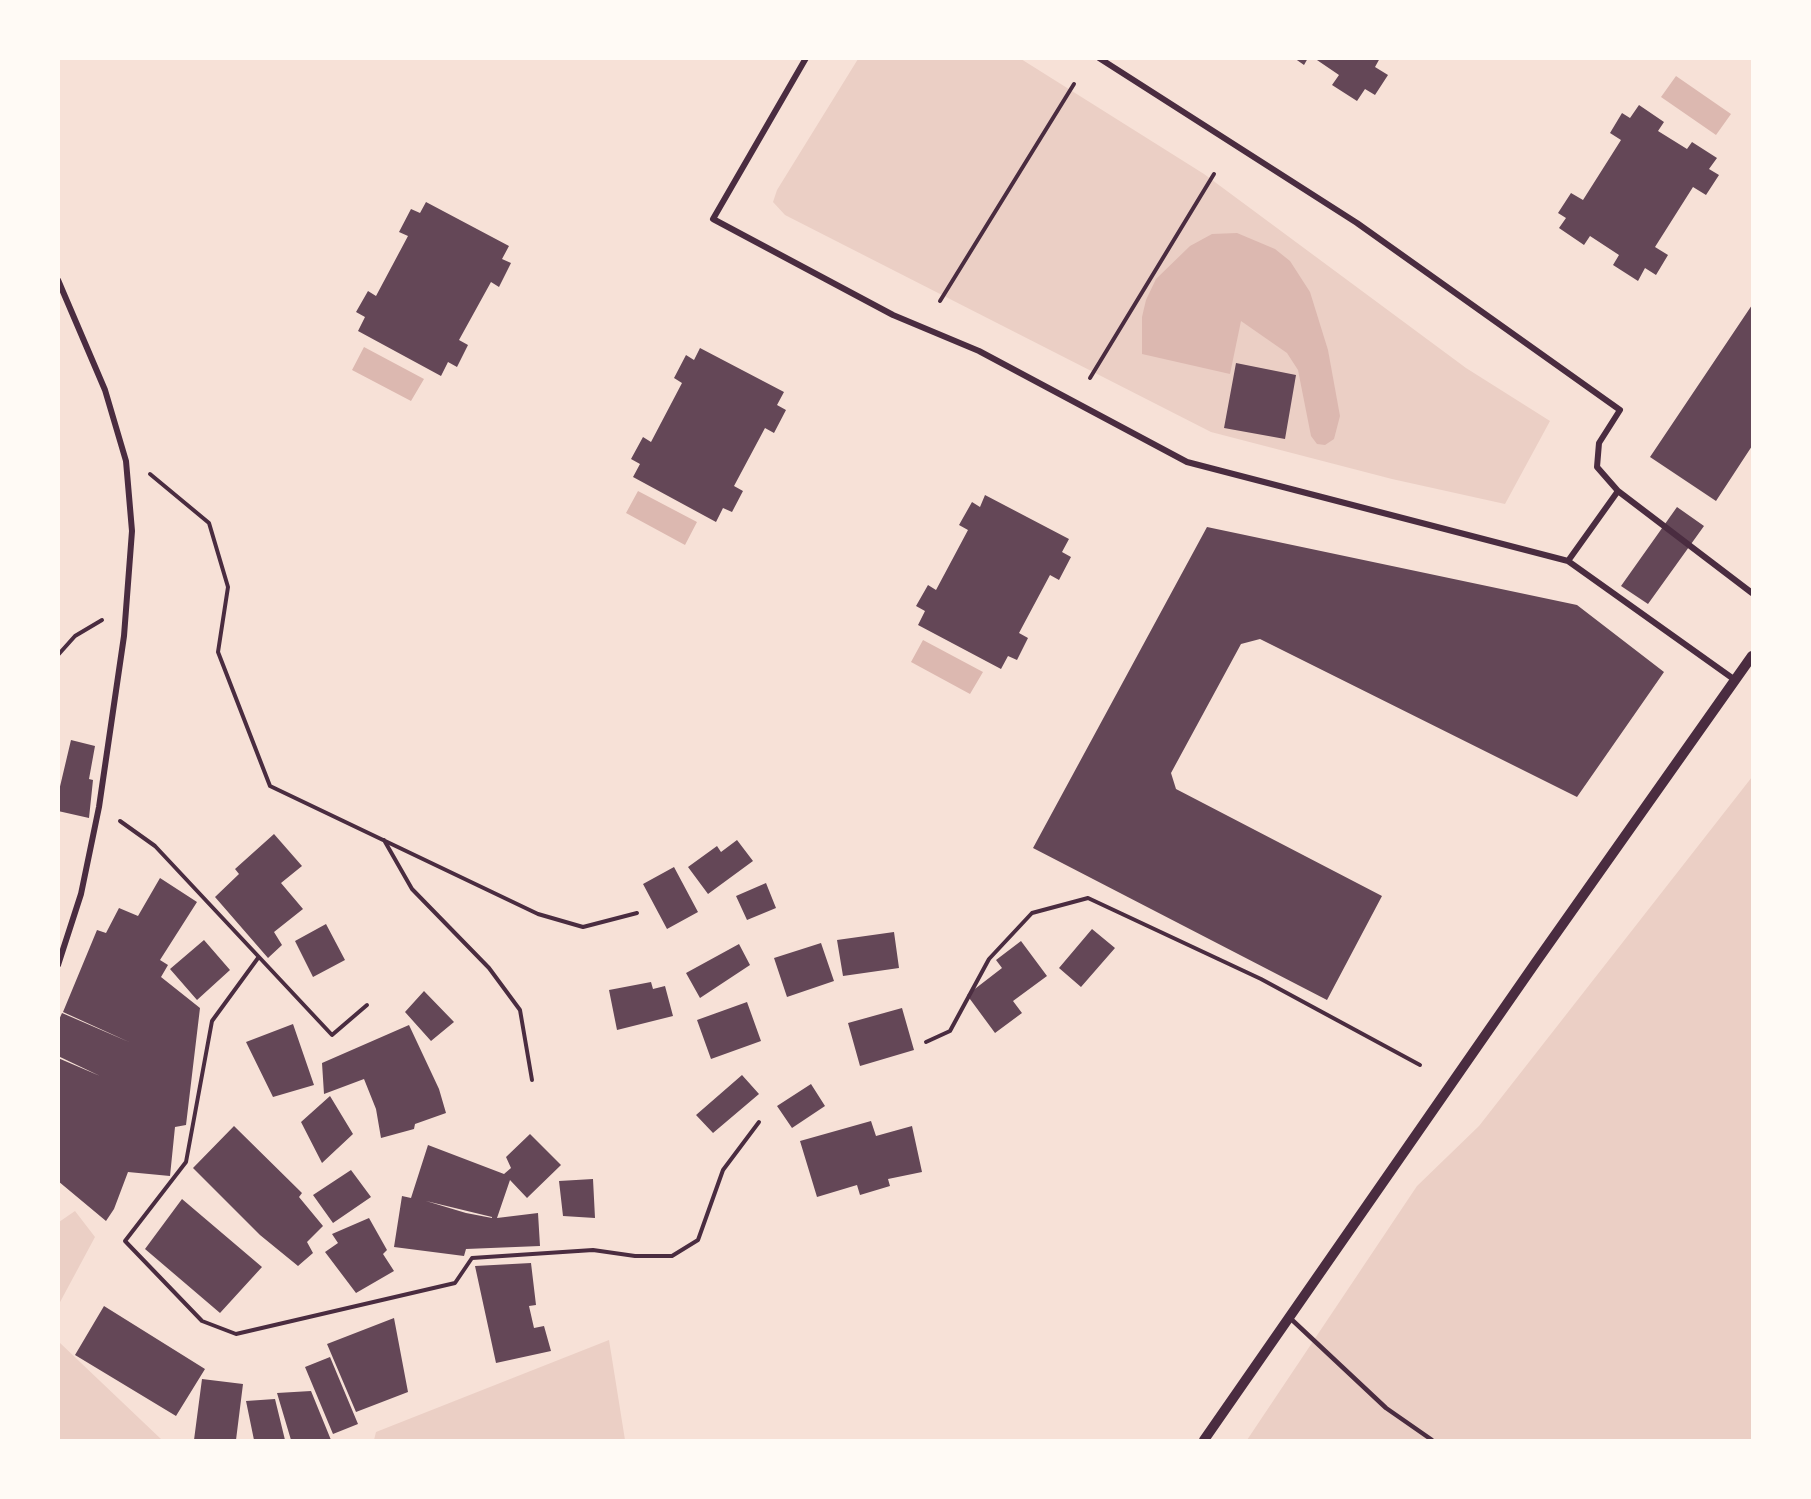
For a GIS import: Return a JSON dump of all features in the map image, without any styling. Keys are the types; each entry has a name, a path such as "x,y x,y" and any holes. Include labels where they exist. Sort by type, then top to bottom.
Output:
{"street":[{"path":"806,58 713,219 893,315 978,351 1186,462 1568,561 1735,680"},
{"path":"1099,58 1357,224 1620,410 1599,443 1597,467 1618,491 1752,592"},
{"path":"58,280 105,390 126,461 132,531 126,606 99,807 81,894 58,965"},
{"path":"1568,561 1618,491"},
{"path":"1204,1440 1529,971 1752,656"}],"lane":[{"path":"1290,1318 1386,1408 1432,1440"}],"path":[{"path":"940,301 1074,84"},
{"path":"1090,378 1214,174"},
{"path":"126,461 157,478 208,523 228,587 218,652 270,786 538,914 583,927 637,913"},
{"path":"58,655 75,636 126,606"},
{"path":"99,807 154,846 332,1035 367,1005"},
{"path":"383,839 412,889 489,968 520,1010 532,1080"},
{"path":"926,1042 950,1031 989,959 1032,913 1088,898 1261,979 1420,1065"},
{"path":"258,958 212,1021 186,1162 125,1241 202,1321 236,1334 455,1283 472,1258 593,1250 635,1256 672,1256 698,1240 723,1170 759,1122"}],"shaded area":[{"path":"858,59 1021,59 1204,174 1466,368 1550,421 1505,504 1392,479 1211,432 785,215 773,202 777,190"},
{"path":"1676,76 1731,114 1716,135 1661,97"},
{"path":"1237,233 1275,249 1290,261 1310,292 1328,350 1340,416 1334,439 1325,445 1317,444 1311,436 1298,370 1287,353 1241,321 1230,374 1142,354 1142,317 1146,300 1156,279 1190,246 1212,234"},
{"path":"364,347 424,379 411,401 352,370"},
{"path":"638,491 697,522 685,545 626,513"},
{"path":"923,640 983,672 970,694 911,662"},
{"path":"1752,777 1752,1440 1247,1440 1417,1186 1479,1126"},
{"path":"75,1211 95,1237 59,1304 59,1222"},
{"path":"609,1340 625,1440 374,1440 376,1432"},
{"path":"59,1342 162,1440 59,1440"}],"building":[{"path":"1294,58 1308,58 1304,65"},
{"path":"1314,58 1380,58 1375,67 1388,75 1375,95 1365,89 1357,101 1332,85 1339,75"},
{"path":"1639,105 1664,122 1658,131 1687,149 1692,142 1717,158 1709,169 1719,175 1706,195 1693,187 1655,247 1668,255 1656,275 1645,268 1638,281 1613,265 1619,255 1590,236 1584,245 1559,228 1566,218 1558,213 1571,193 1583,200 1621,140 1610,133 1622,113 1630,118"},
{"path":"426,202 509,246 502,259 511,263 499,287 491,282 459,340 468,345 457,367 448,362 441,376 358,331 365,317 356,312 368,291 376,296 408,236 399,232 411,209 420,213"},
{"path":"1752,305 1752,446 1716,501 1650,457"},
{"path":"700,348 784,392 777,405 786,410 774,433 765,428 734,486 743,491 732,512 723,508 716,522 633,477 640,464 631,459 643,437 651,442 682,383 674,378 686,355 694,360"},
{"path":"1236,363 1296,375 1285,439 1224,428"},
{"path":"985,495 1069,539 1062,552 1071,557 1059,580 1050,575 1019,633 1028,638 1017,660 1008,656 1001,669 918,625 925,611 916,606 928,585 936,590 968,530 959,525 972,502 980,507"},
{"path":"1677,507 1704,526 1648,604 1621,586"},
{"path":"1207,527 1577,605 1664,672 1577,797 1260,639 1241,644 1171,773 1176,789 1382,896 1327,1000 1033,848"},
{"path":"71,740 95,746 89,779 93,780 89,818 58,811 58,795"},
{"path":"274,834 302,866 281,883 303,909 274,932 282,945 268,958 215,897 239,874 235,869"},
{"path":"737,840 753,861 708,894 688,867 717,846 721,852"},
{"path":"674,867 698,912 667,929 643,884"},
{"path":"160,878 197,902 160,960 168,965 161,977 200,1008 186,1125 175,1127 170,1176 128,1172 114,1209 106,1221 58,1181 58,1058 100,1076 58,1056 58,1022 62,1013 129,1042 63,1012 97,930 106,933 119,908 138,916"},
{"path":"766,883 776,908 747,920 736,896"},
{"path":"326,924 345,960 313,977 295,941"},
{"path":"1092,929 1115,948 1081,987 1059,968"},
{"path":"894,932 899,968 843,976 837,940"},
{"path":"204,940 230,970 197,1000 170,969"},
{"path":"1021,941 1047,976 1013,1001 1022,1013 995,1033 967,995 1002,968 996,960"},
{"path":"821,943 834,981 787,997 774,958"},
{"path":"739,944 750,965 700,998 686,973"},
{"path":"651,982 653,989 665,986 673,1016 617,1030 609,990"},
{"path":"424,991 454,1022 431,1041 405,1012"},
{"path":"747,1002 761,1041 711,1059 697,1020"},
{"path":"902,1008 914,1050 860,1066 848,1023"},
{"path":"293,1024 314,1085 273,1097 246,1042"},
{"path":"409,1025 439,1089 446,1113 415,1124 414,1129 381,1138 376,1109 364,1079 324,1094 322,1063"},
{"path":"742,1075 759,1094 713,1133 696,1115"},
{"path":"811,1084 825,1106 792,1128 777,1106"},
{"path":"330,1096 353,1134 322,1163 301,1122"},
{"path":"871,1121 876,1136 912,1126 922,1172 888,1179 890,1186 860,1195 857,1185 817,1197 800,1141"},
{"path":"234,1126 302,1193 299,1197 323,1226 307,1242 313,1253 298,1266 260,1235 193,1168"},
{"path":"530,1134 561,1165 527,1198 510,1180 497,1218 538,1213 540,1246 466,1249 464,1256 394,1247 402,1196 411,1198 428,1145 504,1174 511,1168 506,1157","holes":["426,1201 492,1217 466,1213"]},
{"path":"351,1170 371,1197 333,1223 313,1195"},
{"path":"593,1179 595,1218 563,1216 559,1181"},
{"path":"182,1199 262,1267 220,1313 145,1249"},
{"path":"369,1218 387,1250 383,1254 394,1271 356,1293 325,1252 338,1243 332,1234"},
{"path":"531,1263 536,1305 529,1306 534,1328 544,1326 551,1351 496,1363 475,1266"},
{"path":"104,1306 205,1369 176,1416 75,1355"},
{"path":"394,1318 408,1392 356,1412 327,1344"},
{"path":"330,1357 358,1424 333,1434 305,1367"},
{"path":"202,1379 243,1384 236,1440 194,1440"},
{"path":"311,1391 331,1440 291,1440 277,1393"},
{"path":"275,1399 285,1440 254,1440 246,1401"}]}
